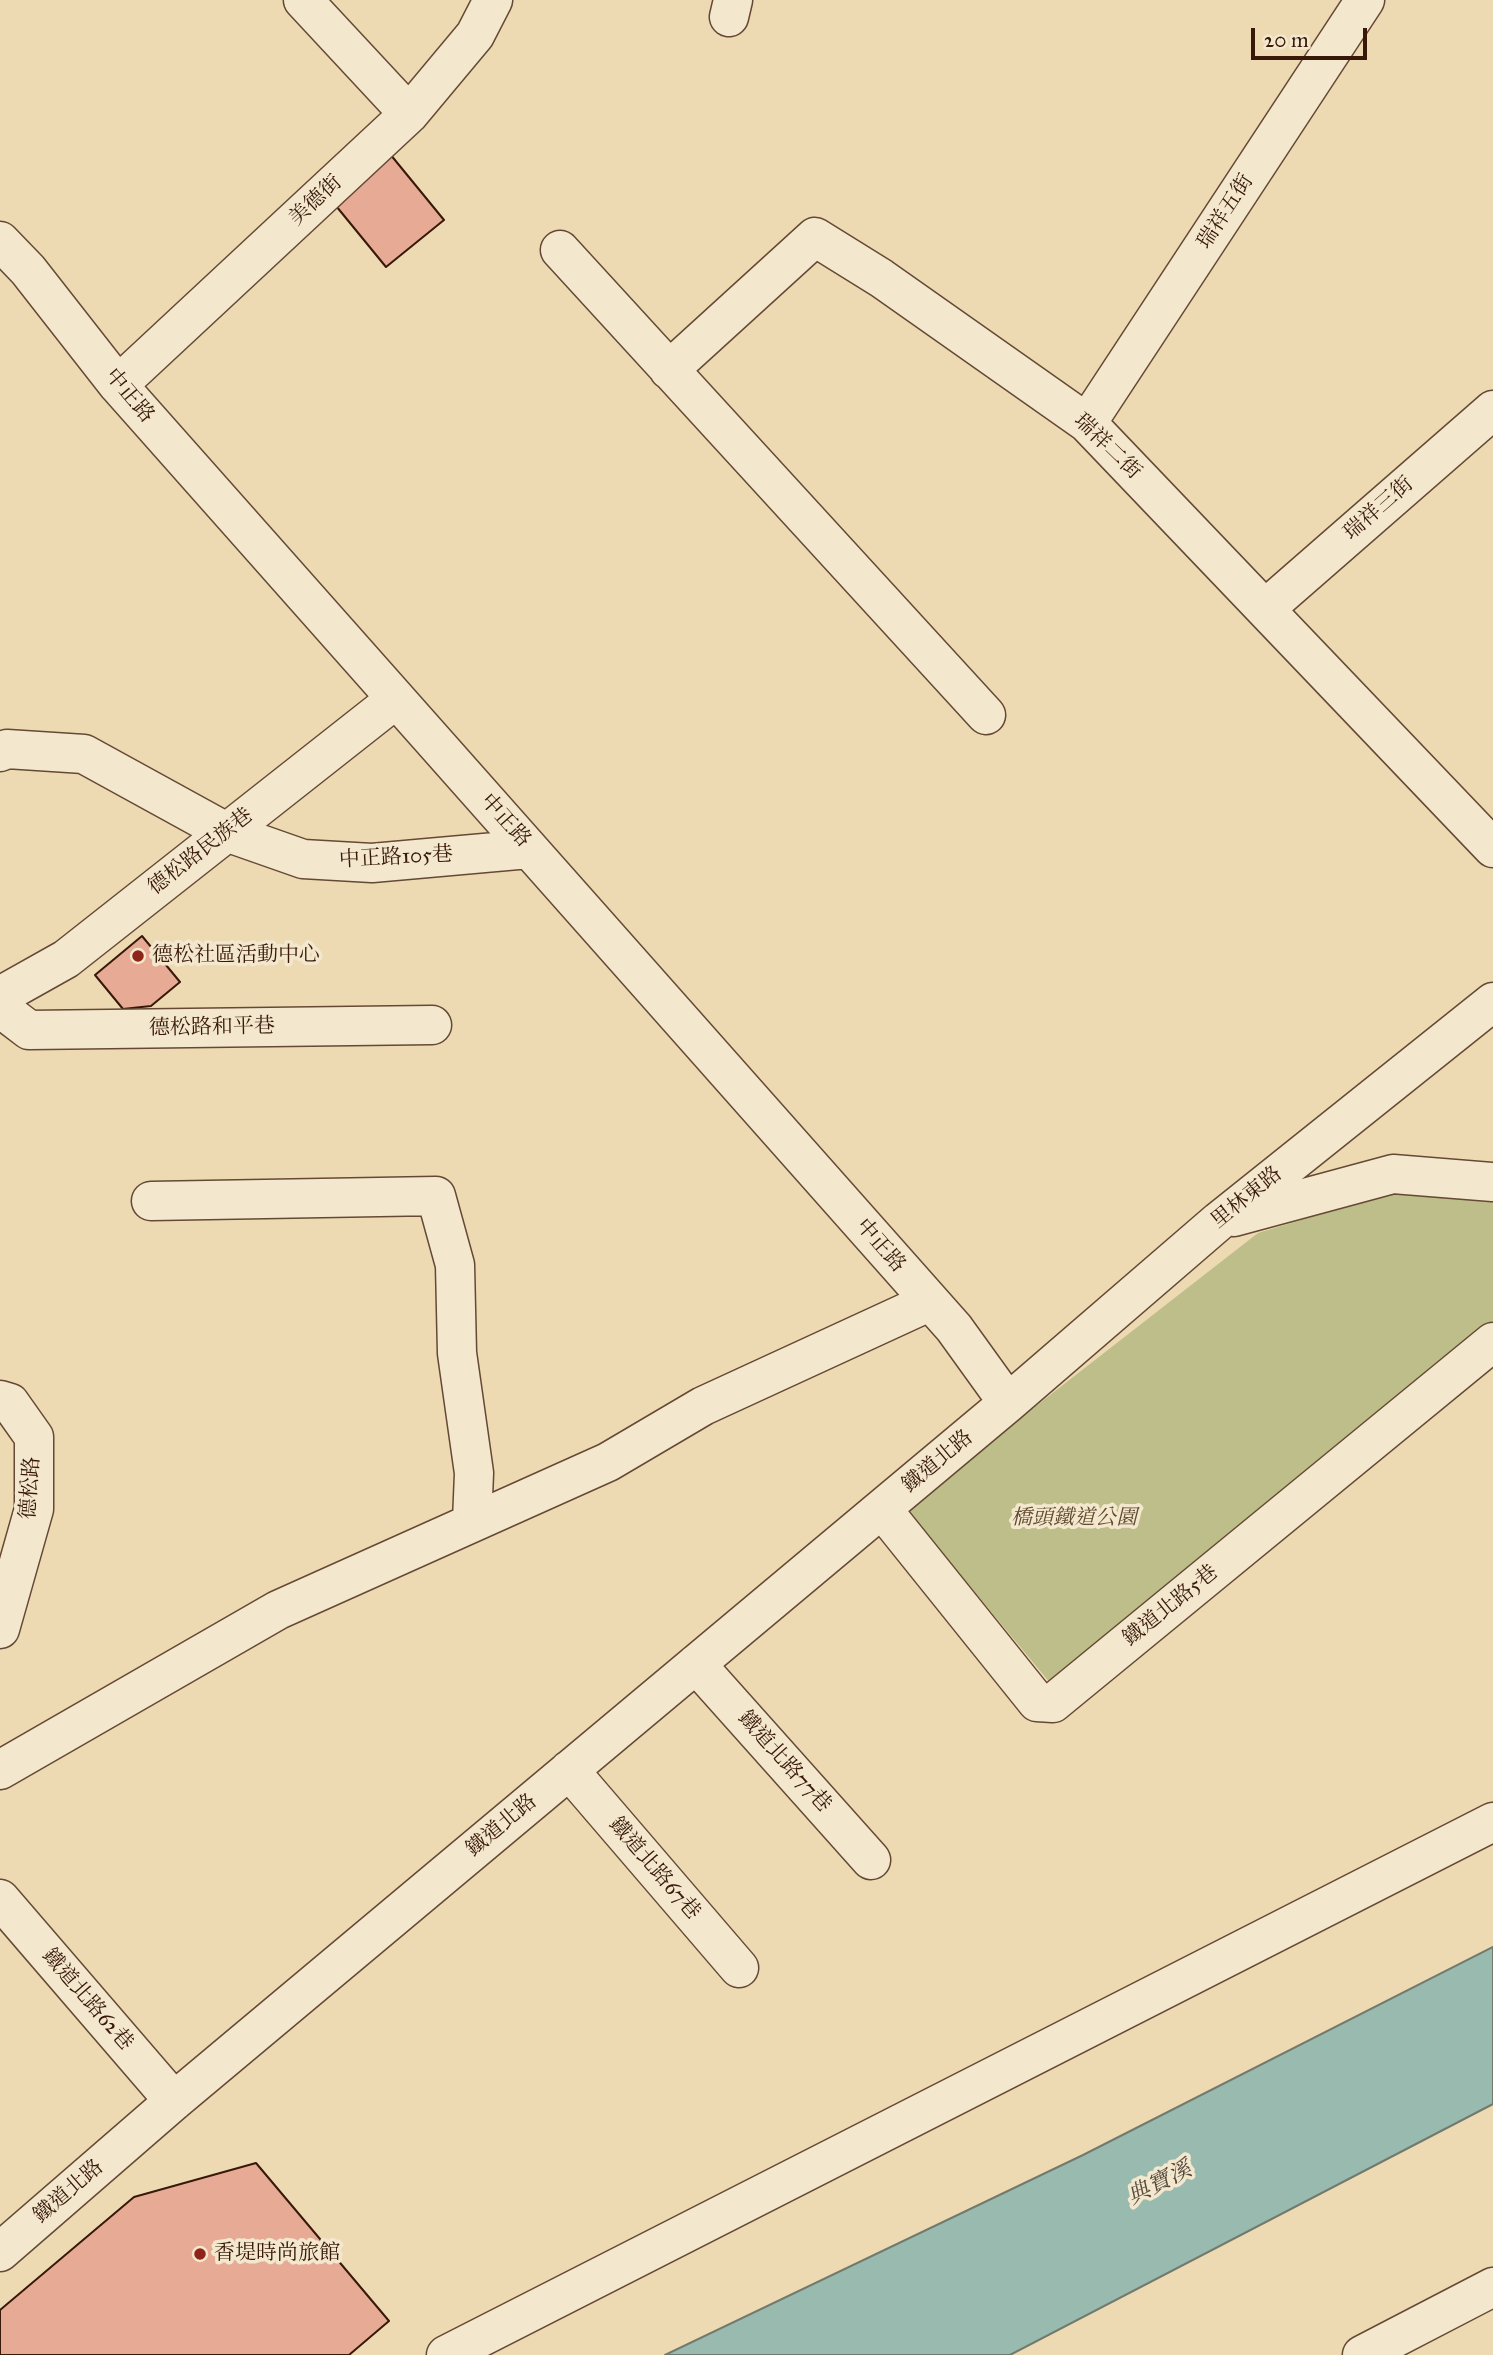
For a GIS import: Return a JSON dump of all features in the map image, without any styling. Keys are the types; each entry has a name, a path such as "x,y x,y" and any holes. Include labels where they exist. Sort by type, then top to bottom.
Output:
{"street":[{"path":"303,0 409,114"},
{"name":"美德街","path":"118,385 409,114 475,35 494,0"},
{"name":"瑞祥五街","path":"1087,423 1365,0"},
{"name":"瑞祥二街","path":"669,370 815,237 881,278 1087,423 1493,848"},
{"name":"中正路","path":"0,241 28,270 118,385 964,1341 1008,1403"},
{"path":"560,250 986,716"},
{"name":"瑞祥三街","path":"1265,609 1493,410"},
{"name":"德松路民族巷","path":"0,996 66,959 396,699"},
{"name":"中正路105巷","path":"0,752 7,750 84,754 226,832 303,859 372,863 529,849"},
{"name":"里林東路","path":"1008,1403 1219,1221 1493,1002"},
{"name":"德松路和平巷","path":"0,1008 29,1030 432,1025"},
{"path":"1219,1221 1393,1174 1493,1182"},
{"path":"151,1200 436,1196 455,1265 457,1353 474,1473 472,1521"},
{"path":"0,1770 278,1610 608,1462 703,1406 929,1301"},
{"name":"鐵道北路5巷","path":"882,1509 1037,1702 1053,1703 1493,1342"},
{"name":"德松路","path":"0,1400 10,1403 34,1437 34,1509 9,1566 0,1629"},
{"name":"鐵道北路","path":"0,2252 174,2101 1008,1403"},
{"name":"鐵道北路77巷","path":"696,1664 871,1860"},
{"name":"鐵道北路67巷","path":"569,1770 739,1968"},
{"path":"446,2355 1493,1822"},
{"name":"鐵道北路62巷","path":"0,1899 174,2101"},
{"path":"1362,2355 1493,2287"}],"green space":[{"name":"橋頭鐵道公園","path":"1397,1191 1493,1201 1493,1321 1051,1684 905,1508 1258,1233"}],"water":[{"name":"典寶溪","path":"1493,1947 1493,2104 1010,2355 665,2355 1083,2155"}],"building":[{"path":"390,154 444,220 386,267 332,201"},
{"name":"德松社區活動中心","path":"142,936 180,982 151,1006 123,1009 95,975"},
{"name":"香堤時尚旅館","path":"256,2163 389,2321 349,2355 0,2355 0,2310 134,2197"}],"place":[{"name":"德松社區活動中心","path":"138,956"},
{"name":"香堤時尚旅館","path":"200,2254"}]}
